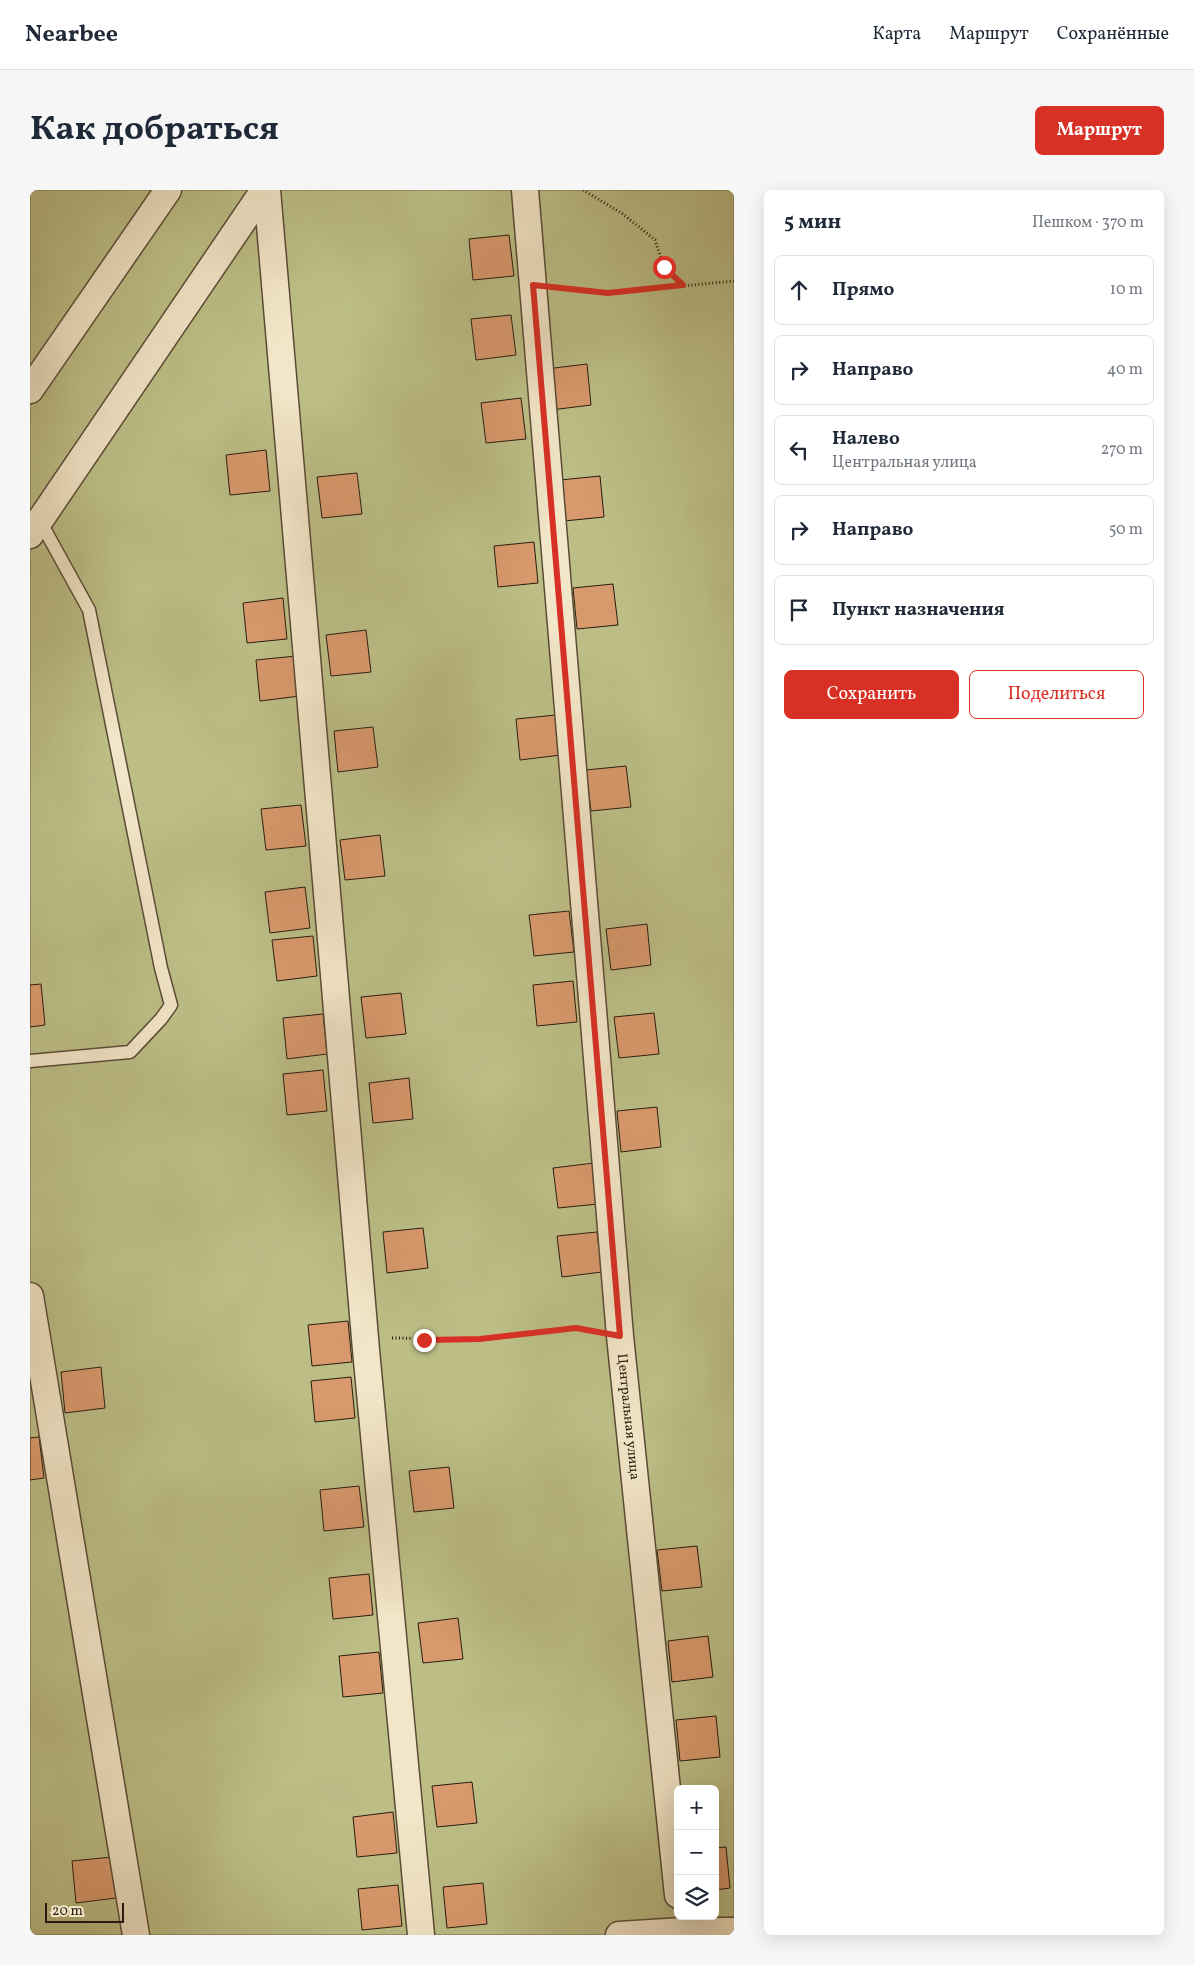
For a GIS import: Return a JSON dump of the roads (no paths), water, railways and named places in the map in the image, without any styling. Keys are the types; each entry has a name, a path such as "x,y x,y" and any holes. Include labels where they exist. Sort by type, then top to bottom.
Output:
{"street":[{"path":"30,390 168,190"},
{"path":"35,528 266,190"},
{"path":"266,190 366,1350 421,1935"},
{"name":"Центральная улица","path":"525,190 620,1336 676,1875"},
{"path":"30,1296 136,1935"},
{"path":"619,1935 681,1928 734,1931"}],"lane":[{"path":"30,1061 130,1052 161,1019 171,1005 157,949 89,610 35,528"}]}
